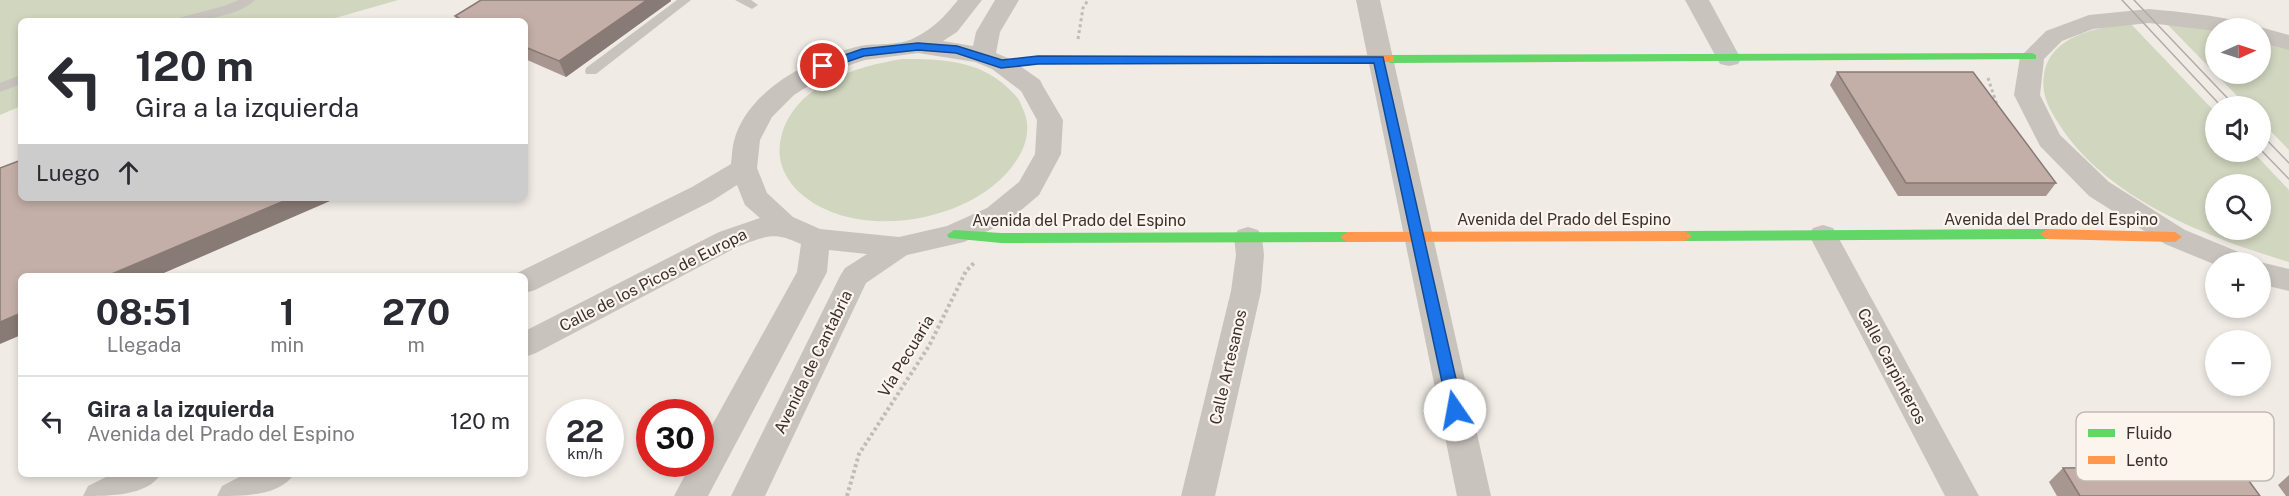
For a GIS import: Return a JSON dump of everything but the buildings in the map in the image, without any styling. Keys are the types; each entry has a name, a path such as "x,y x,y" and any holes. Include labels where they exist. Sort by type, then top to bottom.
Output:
{"street":[{"path":"918,46 949,27 970,0"},
{"path":"1007,0 988,32 992,60 1031,86 1050,120 1048,154 1029,188 997,215 954,236 899,247 816,239 783,224 755,198 744,168 747,140 761,113 785,89 823,66 862,53 918,46 957,50 992,60 2032,57"},
{"path":"1368,0 1474,496"},
{"path":"1697,0 1729,59"},
{"path":"2160,0 2193,20"},
{"path":"2205,22 2091,11 2054,36 2032,57 2027,94 2049,140 2099,189 2175,237 2212,252"},
{"path":"2271,37 2289,43"},
{"path":"528,281 702,194 744,168"},
{"name":"Calle de los Picos de Europa","path":"528,343 729,239 756,229 783,224"},
{"name":"Avenida del Prado del Espino","path":"954,236 1001,238 2112,234 2175,237"},
{"name":"Calle Carpinteros","path":"1823,235 1962,496"},
{"name":"Calle Artesanos","path":"1198,496 1246,291 1250,255 1248,237"},
{"path":"691,496 812,272 816,239"},
{"name":"Avenida de Cantabria","path":"748,496 855,276 899,247"},
{"path":"2271,276 2289,280"},
{"path":"100,496 138,477"},
{"path":"234,496 270,477"}],"lane":[{"path":"194,18 228,9 249,0"},
{"path":"591,71 685,0"},
{"path":"0,88 18,80"}],"path":[{"path":"1075,60 1083,8 1088,0"},
{"name":"Vía Pecuaria","path":"847,496 859,454 929,346 966,272 1001,238"}],"green space":[{"path":"0,0 398,0 335,18 18,18 18,107 0,115"},
{"path":"2130,23 2205,102 2205,162 2262,162 2289,190 2289,262 2271,256 2271,252 2257,252 2224,240 2271,240 2271,174 2205,174 2205,232 2129,193 2101,172 2077,148 2048,105 2044,93 2044,75 2048,61 2055,51 2065,42 2090,31"},
{"path":"2166,23 2205,28 2205,63"},
{"path":"2271,43 2289,49 2289,150 2271,131 2271,96 2237,96 2226,84 2271,84"},
{"path":"902,59 958,63 985,72 1008,88 1020,102 1027,124 1026,141 1019,157 997,183 972,200 942,212 910,220 878,221 847,217 818,206 795,188 786,176 781,163 780,142 790,117 800,102 814,90 830,81 866,67"}],"tram line":[{"path":"2122,0 2212,96"},
{"path":"2134,0 2225,96"},
{"path":"2271,144 2289,163"},
{"path":"2271,160 2289,179"}],"traffic: fast":[{"path":"1390,59 2032,57"},
{"path":"1685,236 2047,234"},
{"path":"954,235 1001,238 1347,237"}],"traffic: slow":[{"path":"1001,64 1038,60 1390,59"},
{"path":"2047,234 2175,237"},
{"path":"1347,237 1685,236"}],"route":[{"path":"823,66 862,53 918,46 957,50 983,56 1001,64 1038,60 1379,59 1455,410"}]}
